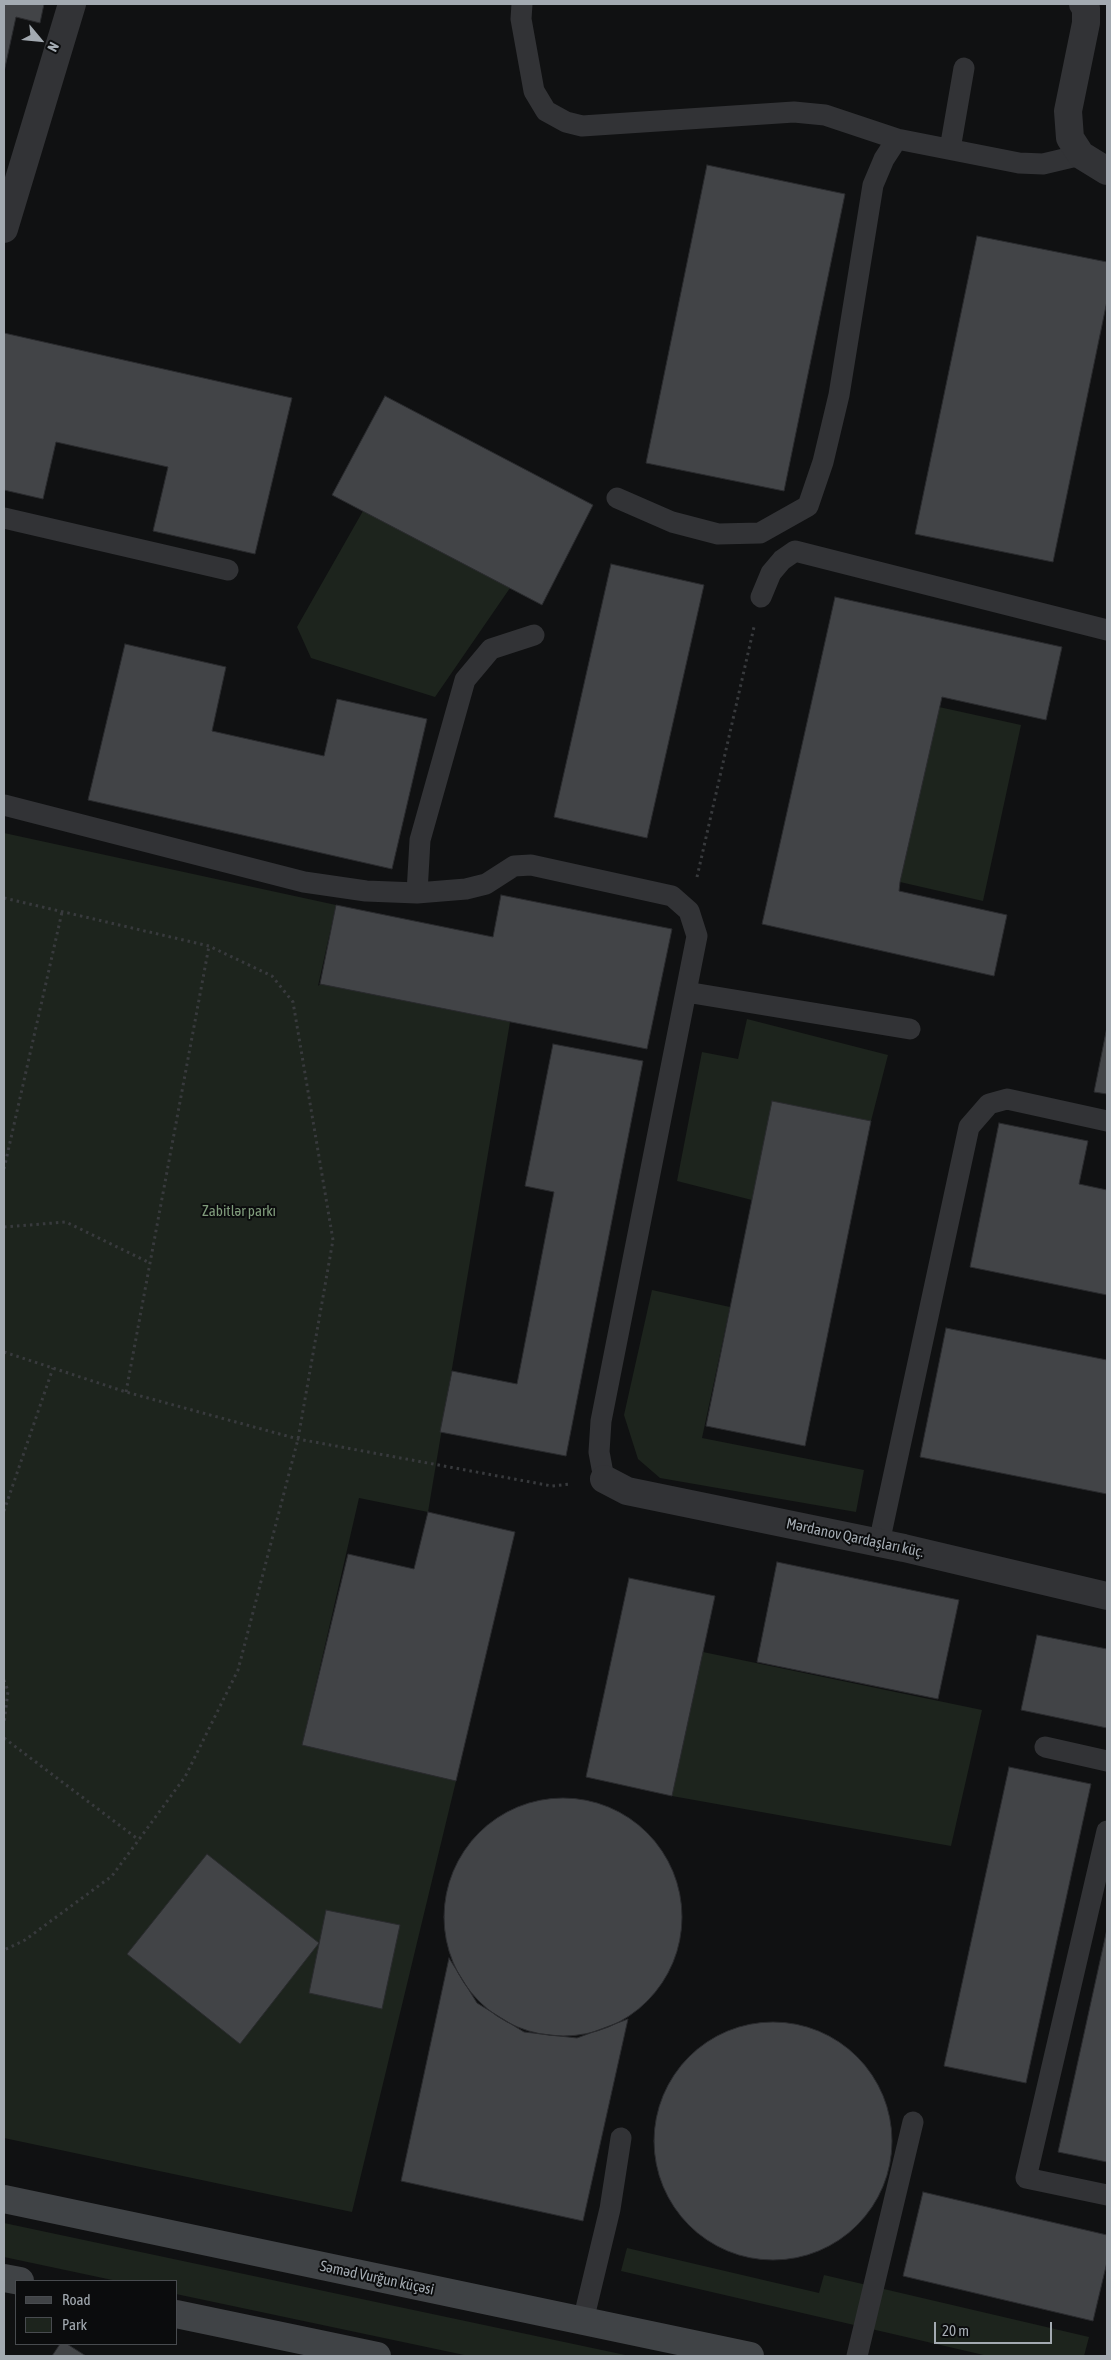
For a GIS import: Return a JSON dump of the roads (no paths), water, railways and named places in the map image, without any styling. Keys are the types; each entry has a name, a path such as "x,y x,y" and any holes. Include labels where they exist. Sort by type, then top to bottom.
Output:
{"main road":[{"name":"Səməd Vurğun küçəsi","path":"4,2199 750,2356"},
{"path":"178,2315 317,2350 377,2356"}],"street":[{"path":"4,229 72,4"},
{"path":"1083,4 1086,8 1086,23 1068,111 1070,138 1081,155 1107,171"},
{"name":"Mərdanov Qardaşları küç.","path":"604,1478 627,1491 879,1543 1107,1596"}],"lane":[{"path":"522,4 521,19 534,91 546,111 566,122 582,126 794,112 825,115 897,139 1019,162 1043,164 1081,155"},
{"path":"950,149 964,68"},
{"path":"617,498 672,522 718,534 760,533 808,506 823,462 839,395 873,185 884,159 897,139"},
{"path":"4,518 228,570"},
{"path":"761,598 771,573 782,560 795,551 1107,630"},
{"path":"418,893 420,840 466,680 491,649 534,635"},
{"path":"4,805 304,882 366,891 418,893 466,889 486,884 514,866 531,865 672,896 689,912 697,936 600,1421 599,1452 604,1478"},
{"path":"686,992 910,1029"},
{"path":"879,1543 969,1127 989,1104 1007,1099 1107,1122"},
{"path":"1045,1747 1107,1761"},
{"path":"1107,1831 1026,2178 1107,2195"},
{"path":"857,2356 913,2122"},
{"path":"583,2321 610,2208 621,2138"}],"park label":[{"name":"Zabitlər parkı","path":"239,1211"}]}
